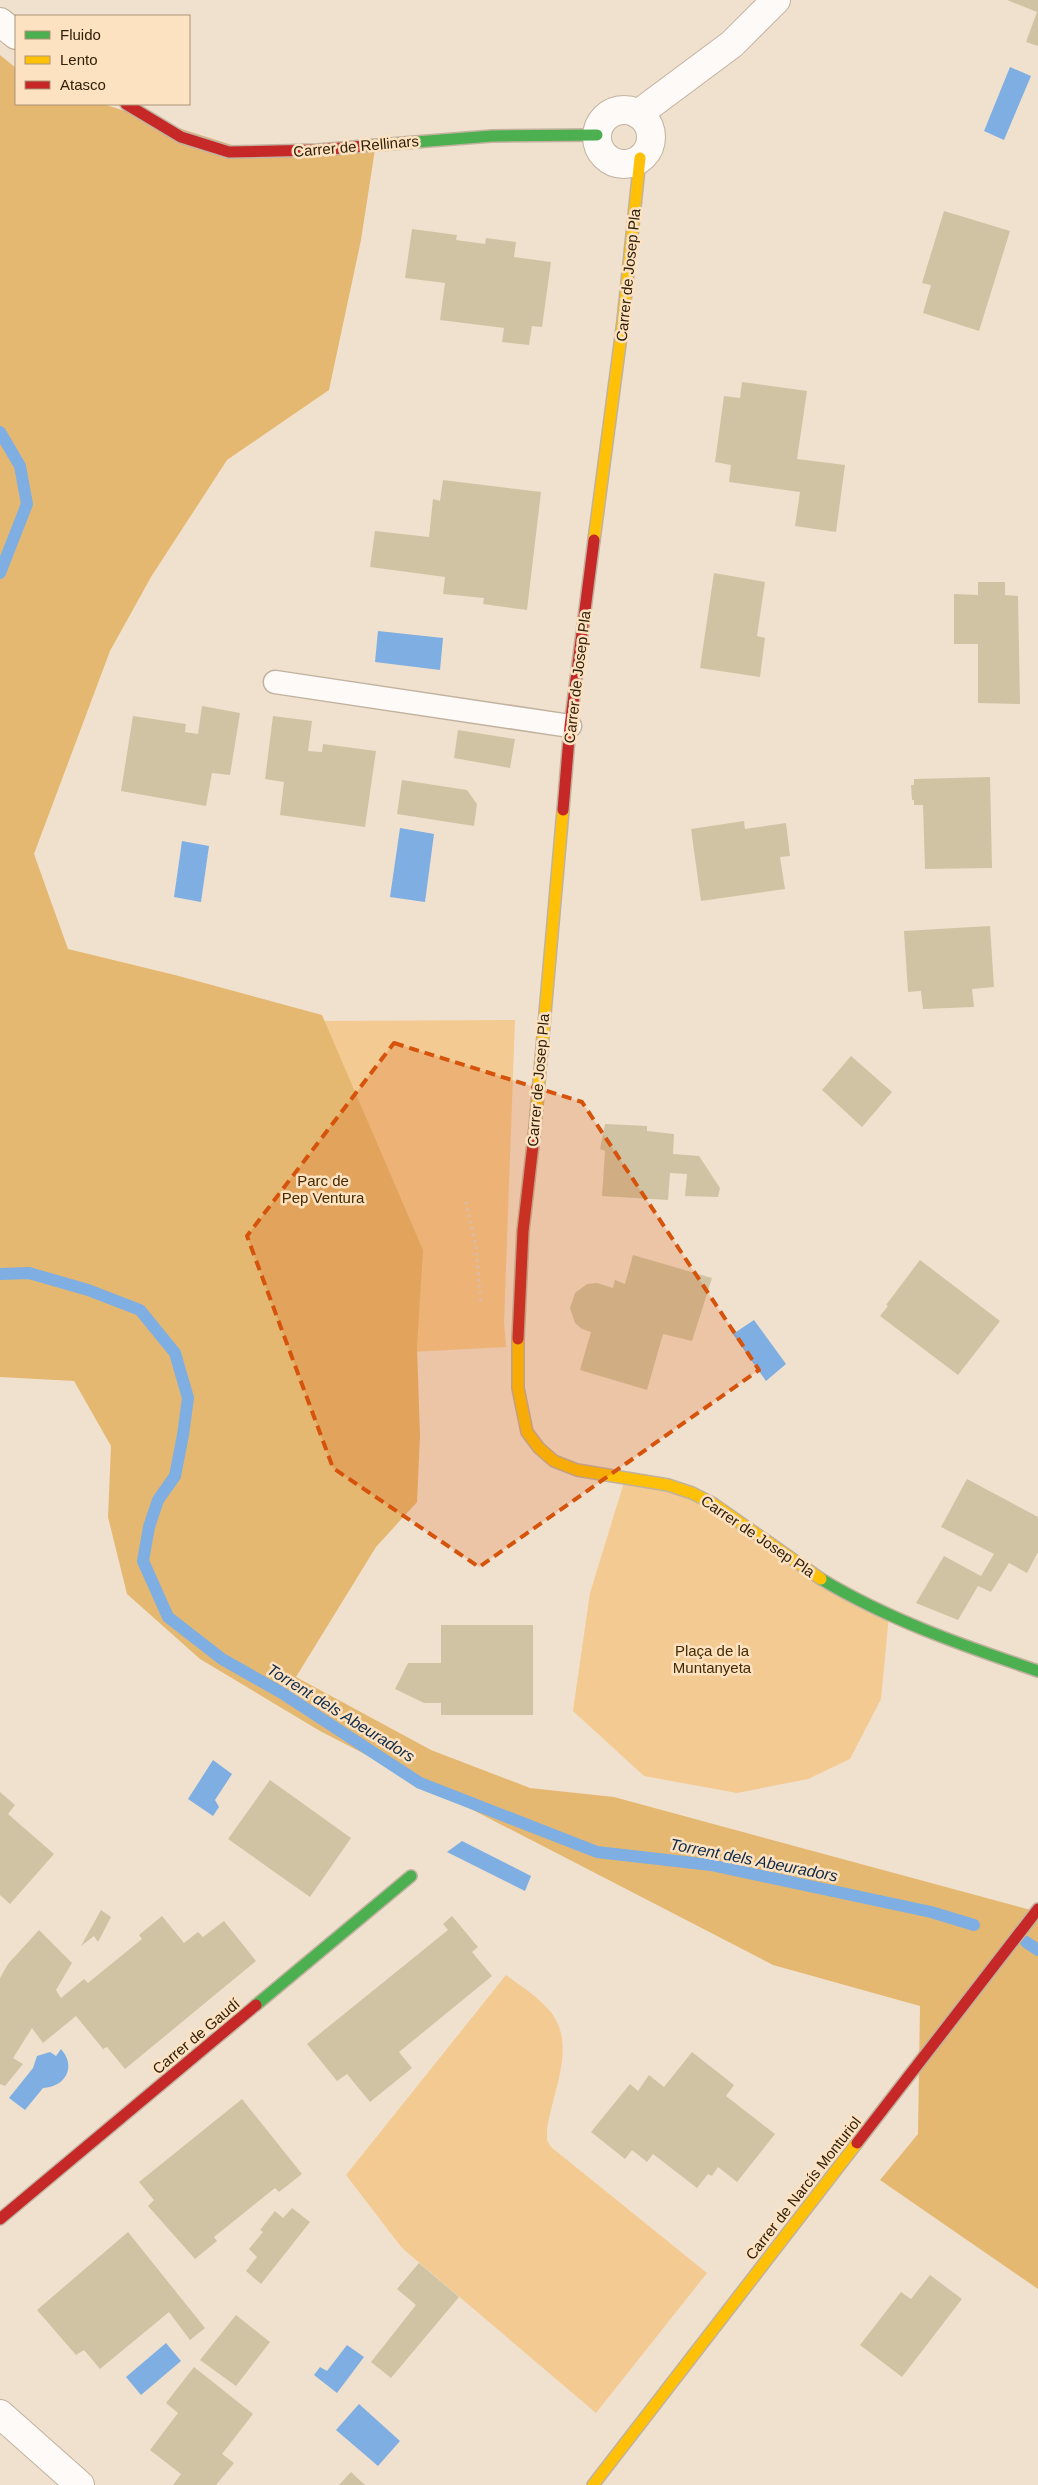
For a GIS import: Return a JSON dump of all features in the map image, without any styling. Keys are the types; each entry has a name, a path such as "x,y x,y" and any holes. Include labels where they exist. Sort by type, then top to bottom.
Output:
{"street":[{"path":"638,114 732,44 776,0"},
{"path":"0,22 15,34"},
{"name":"Carrer de Rellinars","path":"128,105 181,137 229,152 318,150 492,136 597,136"},
{"path":"629,111 638,114 648,127 650,144 640,158 633,162 616,163 602,153 597,136 604,119 611,114 629,111"},
{"name":"Carrer de Josep Pla","path":"640,158 623,321 570,726 530,1171 522,1231 518,1388 527,1432 538,1448 554,1461 577,1470 668,1485 692,1492 712,1503 824,1581 889,1615 963,1646 1038,1671"},
{"name":"Carrer de Gaudí","path":"0,2219 411,1876"},
{"name":"Carrer de Narcís Monturiol","path":"593,2485 1038,1909"},
{"path":"0,2414 80,2485"}],"lane":[{"path":"275,682 570,726"}],"highlighted area":[{"path":"394,1043 582,1102 759,1370 479,1567 333,1468 247,1236"}],"green space":[{"path":"0,55 15,67 15,105 106,105 254,152 376,143 361,240 329,390 227,460 151,577 110,651 34,854 68,949 175,975 322,1015 423,1250 417,1347 420,1436 417,1502 376,1547 296,1677 431,1750 530,1788 614,1797 1038,1912 1038,2289 880,2180 918,2134 920,2006 773,1965 320,1731 200,1659 127,1594 108,1517 111,1446 74,1381 0,1377"},
{"name":"Parc de Pep Ventura","path":"21,842 56,955 312,1021 515,1020 504,1323 506,1347 295,1358 0,1242"},
{"name":"Plaça de la Muntanyeta","path":"625,1479 668,1485 889,1615 881,1699 850,1759 808,1779 737,1793 644,1776 573,1711 590,1593"},
{"path":"506,1975 548,2009 557,2022 562,2036 561,2068 547,2130 547,2140 551,2147 707,2273 596,2413 402,2248 346,2175"}],"water":[{"path":"1010,67 1031,76 1004,140 984,131"},
{"path":"378,631 443,638 440,670 375,662"},
{"path":"400,828 434,834 425,902 390,897"},
{"path":"182,841 209,846 201,902 174,897"},
{"path":"754,1320 786,1364 766,1381 733,1334"},
{"path":"213,1760 232,1774 215,1800 219,1807 213,1816 188,1799"},
{"path":"462,1841 531,1876 525,1891 447,1852"},
{"path":"61,2049 68,2063 68,2069 63,2080 51,2087 43,2088 25,2110 9,2098 33,2068 37,2056 50,2052 56,2056"},
{"path":"166,2343 181,2361 141,2395 126,2377"},
{"path":"347,2345 364,2357 337,2393 314,2375 320,2367 327,2371"},
{"path":"359,2404 400,2441 378,2466 336,2430"}],"building":[{"path":"1007,0 1038,0 1038,46 1026,42 1037,12"},
{"path":"944,211 1010,231 979,331 923,313 931,285 922,283"},
{"path":"412,229 457,235 456,240 485,244 486,238 516,242 514,257 551,262 542,327 532,326 529,345 502,342 504,328 440,320 445,283 405,278"},
{"path":"742,382 807,391 797,459 845,465 836,532 795,526 800,492 729,482 731,465 715,462 724,396 740,398"},
{"path":"443,480 541,492 527,610 483,604 484,598 443,594 445,577 370,567 375,531 429,537 433,499 440,501"},
{"path":"714,573 765,582 757,636 765,638 760,677 700,668"},
{"path":"978,582 1005,582 1005,595 1018,596 1020,704 978,703 978,644 954,644 954,594 978,595"},
{"path":"202,706 240,713 230,775 212,773 206,806 121,791 133,716 186,724 185,732 198,734"},
{"path":"273,716 312,721 308,751 322,752 323,744 376,751 365,827 280,815 284,782 265,779"},
{"path":"458,730 515,739 510,768 454,758"},
{"path":"990,777 992,868 925,869 923,805 914,805 914,800 912,800 911,785 914,785 914,779"},
{"path":"402,780 467,790 477,804 474,826 397,814"},
{"path":"744,821 745,829 786,823 790,856 780,857 785,889 701,901 691,829"},
{"path":"990,926 994,987 972,989 974,1007 923,1009 921,991 908,992 904,931"},
{"path":"851,1056 892,1092 862,1127 822,1090"},
{"path":"605,1124 647,1126 647,1131 674,1134 673,1154 699,1156 720,1188 718,1197 685,1196 687,1174 670,1173 668,1200 602,1196 605,1151 600,1149"},
{"path":"633,1255 712,1278 692,1341 663,1334 647,1390 580,1370 591,1332 582,1329 575,1323 570,1308 575,1293 587,1284 597,1283 613,1288 615,1280 625,1284"},
{"path":"920,1260 1000,1321 958,1375 880,1316 888,1306 886,1305"},
{"path":"967,1479 1038,1517 1038,1552 1027,1573 1009,1563 991,1592 978,1586 958,1620 916,1603 944,1556 981,1576 994,1554 941,1527"},
{"path":"441,1625 533,1625 533,1715 441,1715 441,1703 424,1703 395,1689 408,1663 441,1663"},
{"path":"270,1780 351,1838 310,1897 228,1839"},
{"path":"0,1792 15,1805 8,1814 54,1854 10,1904 0,1895"},
{"path":"101,1910 111,1917 98,1942 94,1936 81,1946"},
{"path":"162,1916 184,1943 198,1932 203,1937 224,1921 256,1961 125,2069 107,2047 103,2049 76,2016 43,2043 32,2028 13,2058 23,2064 5,2086 0,2084 0,1978 8,1964 39,1930 72,1963 56,1990 61,1998 84,1979 88,1983 142,1939 139,1935"},
{"path":"452,1916 478,1947 472,1952 492,1976 399,2052 412,2068 370,2102 347,2074 337,2081 307,2044 448,1930 443,1924"},
{"path":"692,2052 734,2085 726,2096 775,2134 737,2182 718,2167 712,2176 708,2174 697,2188 653,2154 647,2162 632,2150 625,2159 591,2132 630,2084 638,2091 649,2075 664,2087"},
{"path":"242,2099 302,2174 279,2192 275,2188 214,2237 217,2241 195,2259 148,2206 154,2200 139,2182"},
{"path":"292,2208 310,2222 261,2284 246,2271 257,2257 249,2249 263,2232 260,2230 275,2211 283,2218"},
{"path":"128,2232 205,2328 190,2340 169,2312 100,2369 84,2350 76,2355 37,2310"},
{"path":"419,2263 459,2297 391,2378 371,2362 416,2305 397,2289"},
{"path":"930,2275 962,2299 902,2377 860,2345 901,2292 911,2299"},
{"path":"236,2315 270,2342 236,2386 200,2360"},
{"path":"194,2367 253,2414 222,2454 234,2463 216,2485 173,2485 181,2474 150,2450 178,2413 166,2403"},
{"path":"351,2472 365,2485 339,2485"}],"waterway":[{"name":"Torrent dels Abeuradors","path":"0,432 20,466 27,504 0,573"},
{"name":"Torrent dels Abeuradors","path":"0,1274 29,1273 88,1290 140,1310 175,1353 188,1398 183,1435 175,1476 158,1500 149,1527 143,1561 168,1617 222,1659 282,1693 420,1783 597,1852 711,1865 931,1912 974,1925"},
{"name":"Torrent dels Abeuradors","path":"1026,1942 1038,1950"}],"traffic: fast":[{"path":"365,146 492,136 597,135"},
{"path":"821,1579 900,1620 955,1642 1038,1671"},
{"path":"256,2005 411,1876"}],"traffic: slow":[{"path":"594,540 623,321 640,158"},
{"path":"535,1127 563,810"},
{"path":"518,1339 518,1388 527,1432 539,1448 554,1461 577,1470 668,1485 692,1493 712,1503 821,1579"},
{"path":"593,2485 857,2143"}],"traffic: jam":[{"path":"128,105 181,137 229,152 318,150 365,146"},
{"path":"563,810 570,726 594,540"},
{"path":"518,1339 523,1231 535,1127"},
{"path":"857,2143 1038,1909"},
{"path":"0,2219 256,2005"}]}
